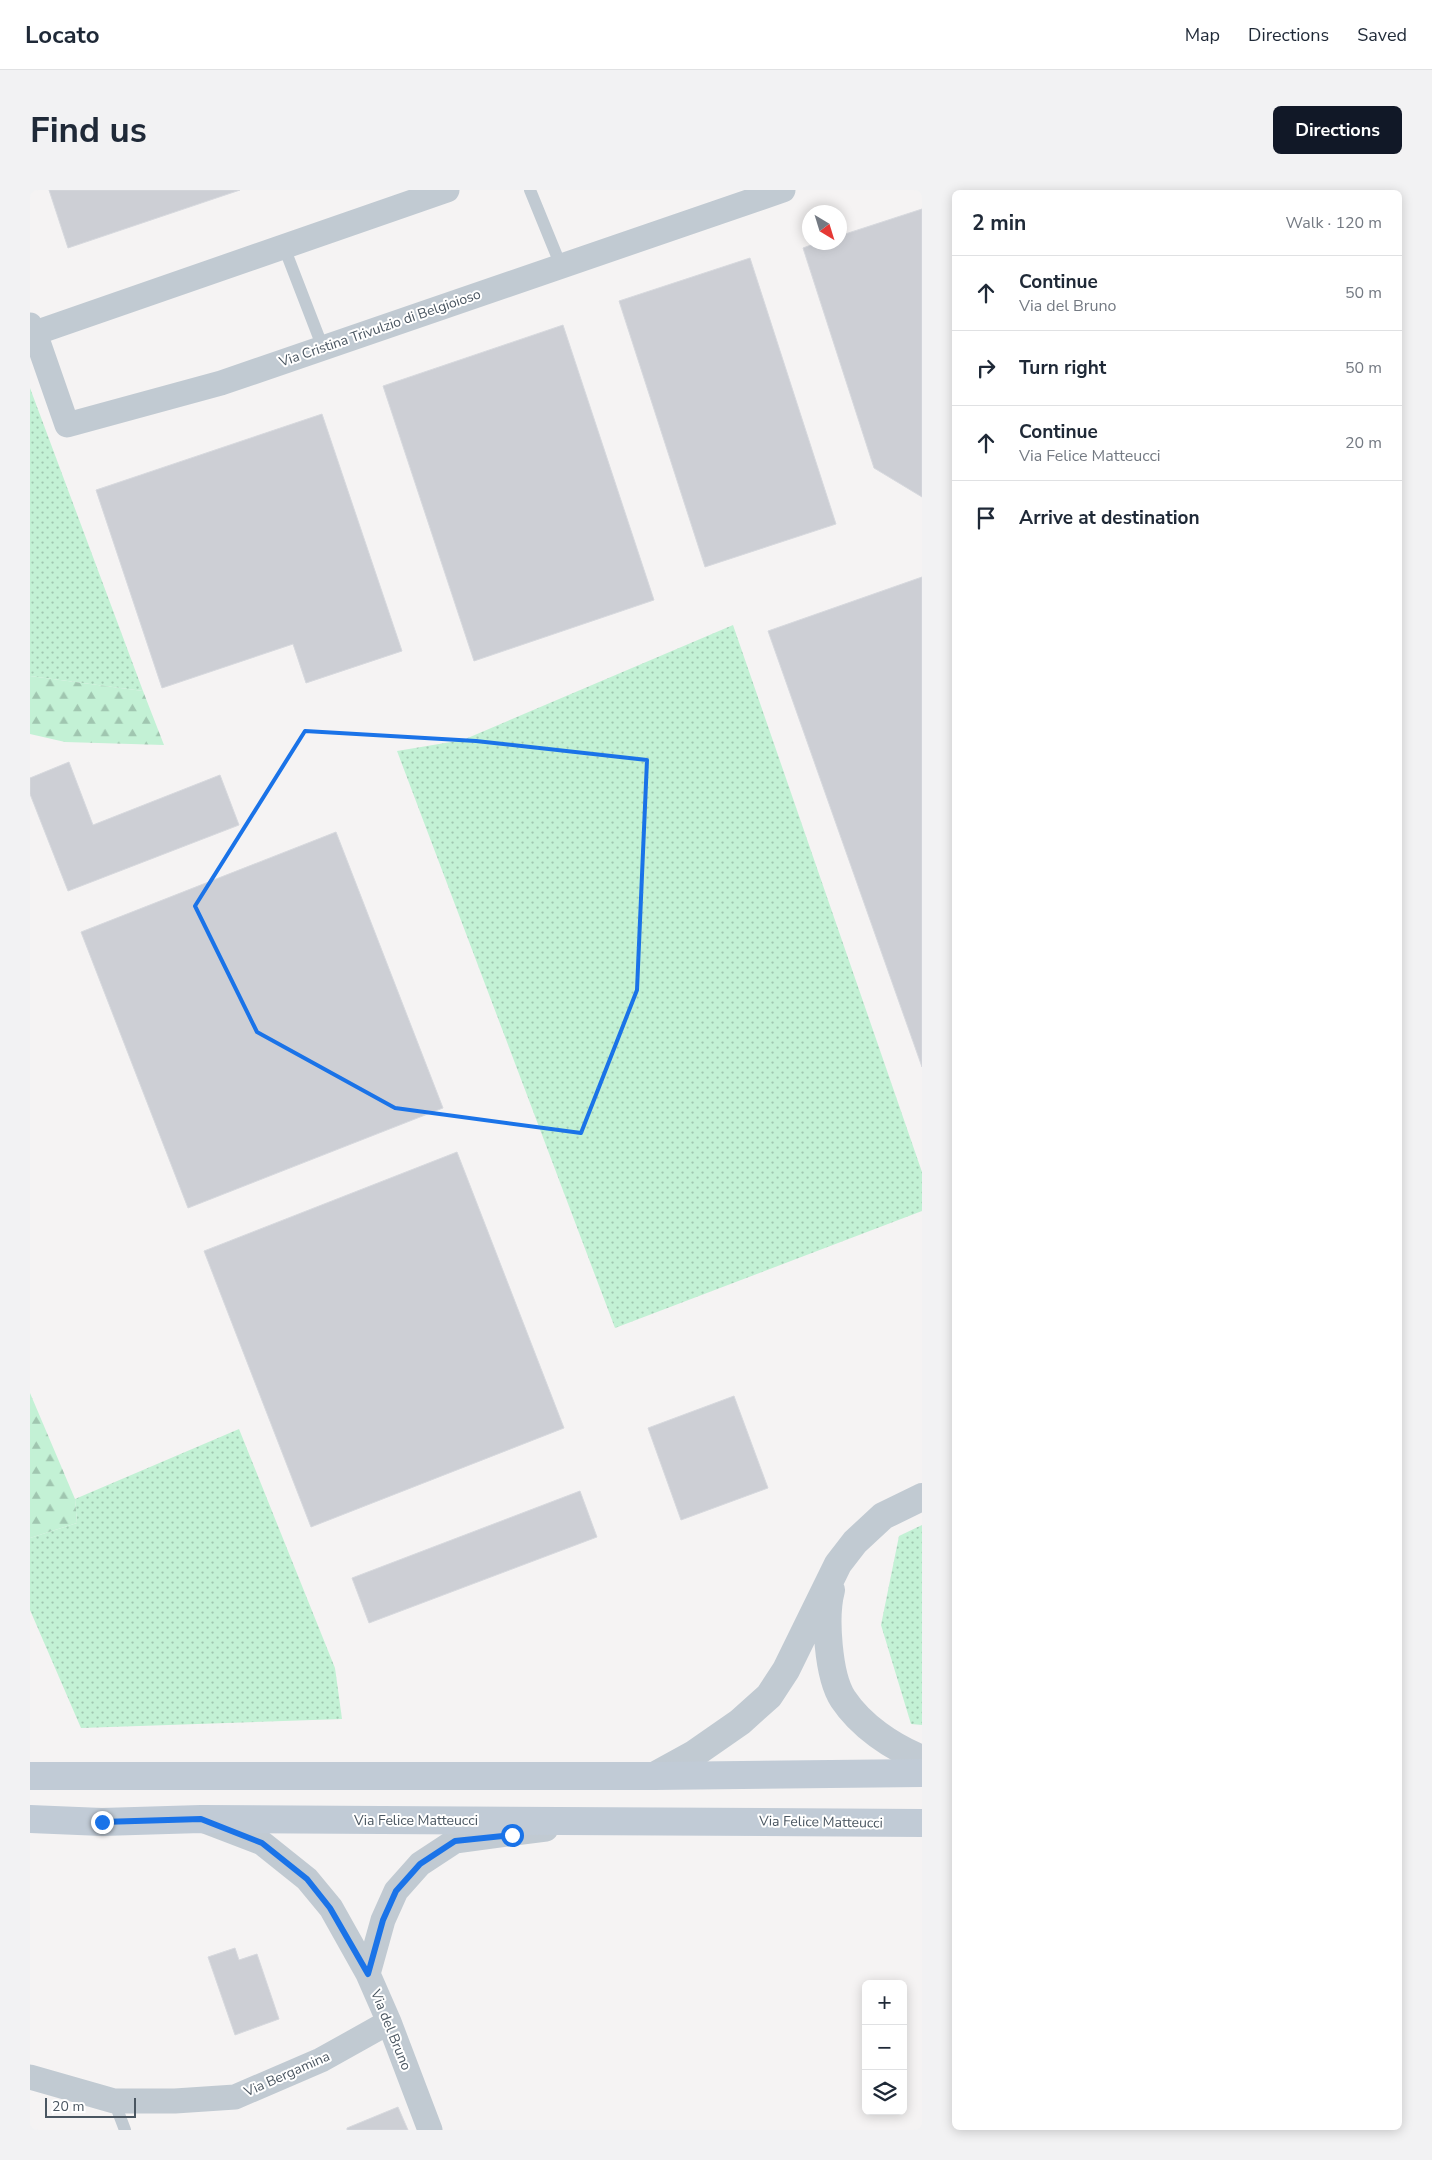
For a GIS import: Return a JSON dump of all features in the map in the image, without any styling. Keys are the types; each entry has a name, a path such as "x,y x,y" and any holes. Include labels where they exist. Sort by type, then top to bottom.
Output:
{"main road":[{"path":"30,1776 654,1776 922,1773"},
{"name":"Via Felice Matteucci","path":"30,1819 102,1822 201,1819 922,1823"}],"street":[{"name":"Via Cristina Trivulzio di Belgioioso","path":"447,190 284,247 33,329 67,425 221,383 783,190"},
{"path":"654,1776 694,1754 740,1722 769,1696 786,1670 838,1564 855,1542 883,1516 922,1497"},
{"path":"838,1564 827,1604 829,1656 842,1698 873,1732 922,1759"},
{"path":"201,1819 262,1843 307,1879 330,1908 368,1974"},
{"name":"Via del Bruno","path":"430,2130 389,2022 368,1974 383,1920 396,1891 420,1864 455,1841 606,1820"},
{"name":"Via Bergamina","path":"30,2076 114,2101 175,2101 235,2097 321,2060 389,2022"}],"lane":[{"path":"530,190 561,266"},
{"path":"284,247 323,348"},
{"path":"114,2101 125,2130"}],"highlighted area":[{"path":"305,731 476,741 647,760 637,990 581,1133 395,1108 257,1032 195,906"}],"green space":[{"path":"30,388 143,691 30,676"},
{"path":"733,625 922,1172 922,1211 615,1328 397,751 463,740"},
{"path":"30,676 143,691 164,745 65,742 30,734"},
{"path":"30,1393 75,1499 77,1523 30,1538"},
{"path":"239,1429 335,1668 342,1719 81,1728 30,1610 30,1538 77,1523 75,1499"},
{"path":"922,1525 922,1725 911,1724 881,1625 899,1536"}],"building":[{"path":"49,190 240,190 68,248"},
{"path":"922,209 922,497 874,468 804,250 847,250 847,233"},
{"path":"750,258 836,524 705,567 619,301"},
{"path":"563,325 654,600 474,661 383,386"},
{"path":"322,414 402,651 306,683 293,644 162,688 96,490"},
{"path":"922,577 922,1067 768,631"},
{"path":"69,762 93,825 220,775 239,825 68,891 30,794 30,778"},
{"path":"336,832 443,1108 188,1208 81,932"},
{"path":"457,1152 564,1428 311,1527 204,1251"},
{"path":"734,1396 768,1488 681,1520 648,1428"},
{"path":"580,1491 597,1537 369,1623 352,1578"},
{"path":"235,1948 239,1960 257,1954 279,2019 235,2035 208,1957"},
{"path":"398,2107 408,2130 347,2130 347,2128"}],"route":[{"path":"102,1822 201,1819 262,1843 307,1879 330,1908 368,1974 383,1920 396,1891 420,1864 455,1841 512,1835"}]}
